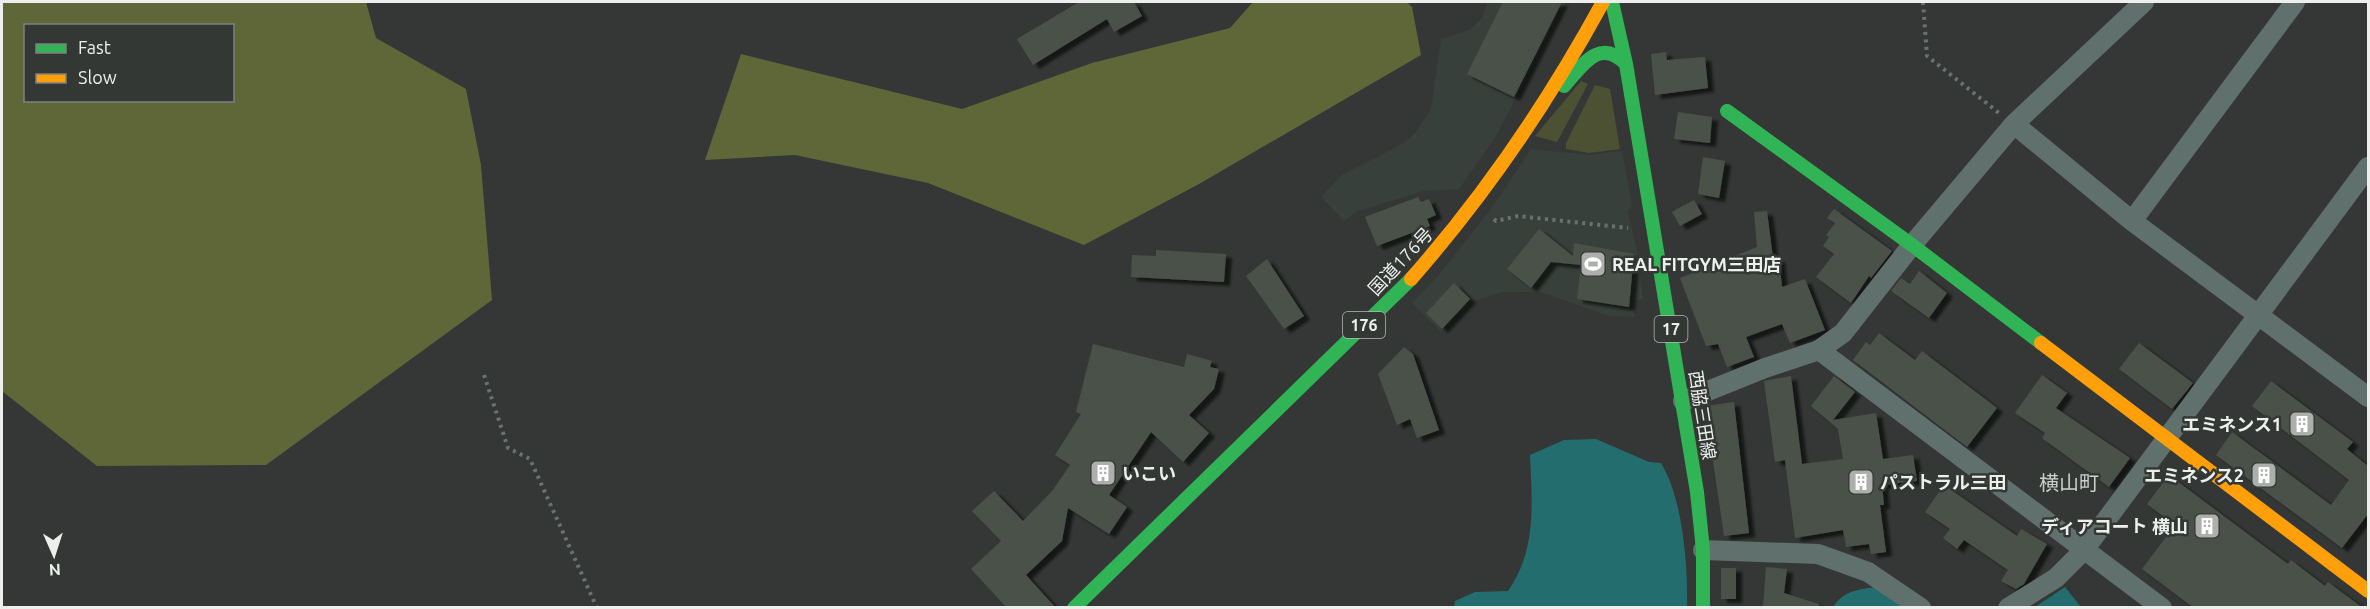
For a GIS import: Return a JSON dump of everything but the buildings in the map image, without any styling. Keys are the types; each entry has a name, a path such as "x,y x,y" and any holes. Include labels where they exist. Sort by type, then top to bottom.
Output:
{"main road":[{"name":"国道176号","path":"1074,608 1411,279 1463,219 1568,66 1603,2"},
{"name":"西脇三田線","path":"1612,2 1625,59 1683,401 1703,550 1703,608"},
{"name":"西脇三田線","path":"1625,59 1629,11"},
{"path":"1524,129 1588,57 1596,53 1613,54 1625,59"},
{"path":"1727,111 1912,244 2166,440 2368,591"}],"street":[{"path":"1683,401 1765,368 1819,350 1843,333 1912,244 2014,124 2144,2"},
{"path":"2132,221 2295,2"},
{"path":"2014,124 2132,221 2368,397"},
{"path":"2008,608 2056,578 2084,550 2368,167"},
{"path":"1819,350 2162,608"},
{"path":"1703,550 1818,554 1868,572 1922,608"}],"path":[{"path":"1923,2 1927,56 2014,124"},
{"path":"1491,216 1496,221 1518,216 1630,228"},
{"path":"484,375 508,448 530,459 597,608"}],"shaded area":[{"path":"1487,2 1566,2 1495,138 1459,189 1423,191 1356,212 1344,221 1321,197 1342,175 1404,143 1416,132 1431,109 1441,39 1469,30 1482,18"},
{"path":"1531,149 1590,155 1619,151 1623,155 1632,206 1628,212 1637,251 1643,299 1635,300 1634,317 1609,316 1541,292 1502,292 1471,302 1441,332 1412,303 1438,276 1490,210"}],"green space":[{"path":"2,2 366,2 376,38 466,89 481,165 492,300 266,465 97,466 2,391"},
{"path":"1253,2 1407,2 1412,7 1421,55 1199,184 1084,245 928,183 795,155 705,160 741,54 962,109 1092,63 1230,28"},
{"path":"1581,81 1588,84 1557,142 1535,136"},
{"path":"1595,85 1610,89 1620,149 1589,153 1566,149 1566,143"}],"water":[{"path":"1596,439 1649,462 1661,463 1674,495 1683,533 1687,607 1454,608 1455,601 1475,592 1508,591 1517,575 1524,559 1531,525 1530,455 1564,440"},
{"path":"1881,587 1910,608 1833,608 1847,594 1860,589"},
{"path":"2065,587 2081,607 2035,607"}],"traffic: fast":[{"path":"1612,2 1626,64 1697,492 1703,550 1703,608"},
{"path":"1564,86 1585,63 1600,54 1608,53 1616,56 1626,64"},
{"path":"1727,111 1912,245 2041,343"},
{"path":"1074,608 1411,279"}],"traffic: slow":[{"path":"1411,279 1490,181 1561,75 1603,2"},
{"path":"2041,343 2368,591"}],"place":[{"name":"REAL FITGYM三田店","path":"1593,264"},
{"name":"エミネンス1","path":"2302,424"},
{"name":"いこい","path":"1103,473"},
{"name":"エミネンス2","path":"2264,475"},
{"name":"パストラル三田","path":"1861,482"},
{"name":"ディアコート 横山","path":"2207,526"}],"district":[{"name":"横山町","path":"2069,482"}]}
